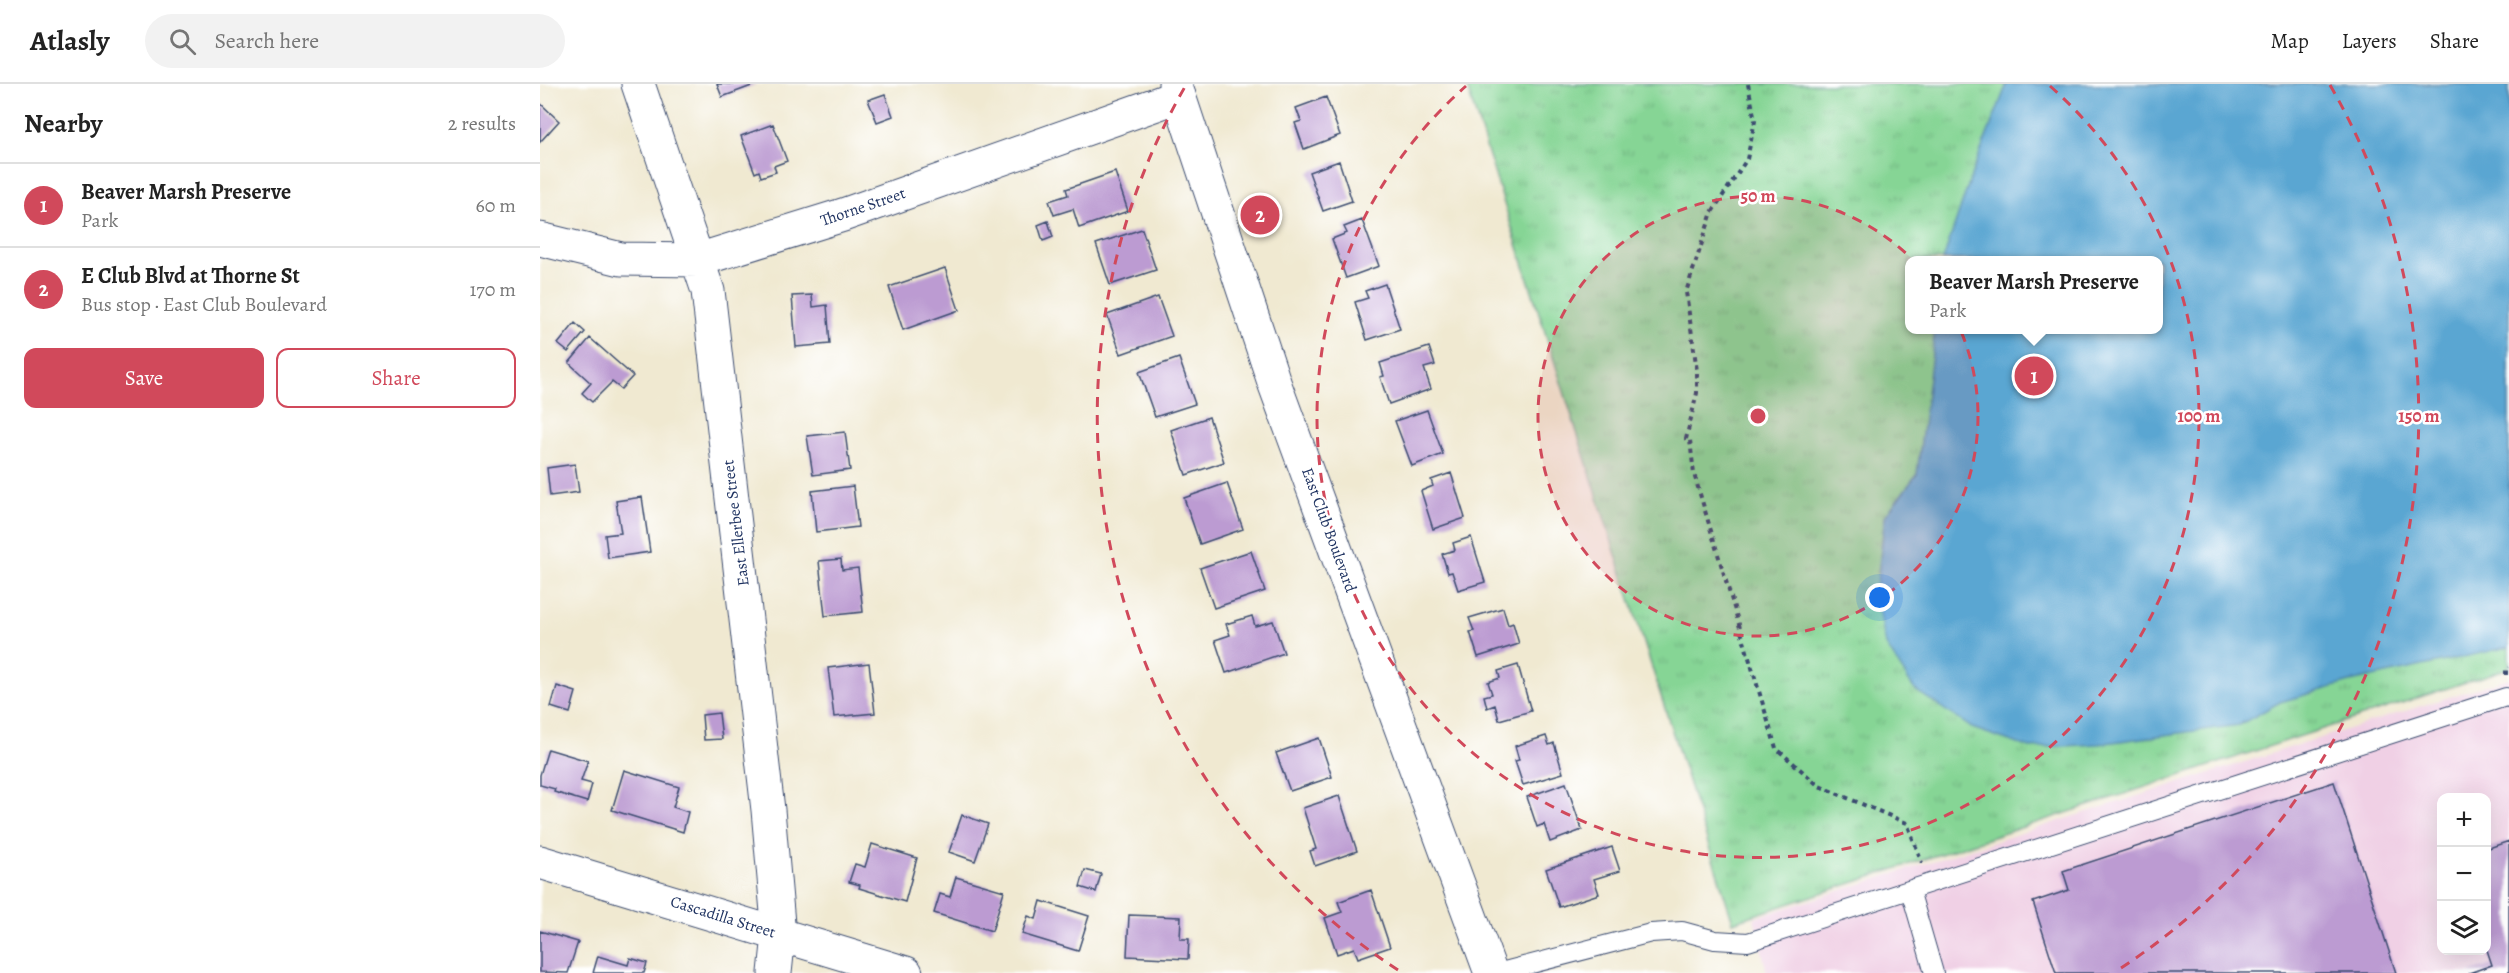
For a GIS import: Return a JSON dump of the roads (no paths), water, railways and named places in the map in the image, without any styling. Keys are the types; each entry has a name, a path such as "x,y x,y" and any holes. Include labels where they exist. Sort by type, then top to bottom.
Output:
{"street":[{"name":"East Ellerbee Street","path":"638,84 698,260 710,303 768,810 779,935 776,973"},
{"name":"Thorne Street","path":"540,239 621,259 698,260 843,214 1177,90"},
{"name":"East Club Boulevard","path":"1177,90 1275,385 1491,973"},
{"name":"Cascadilla Street","path":"540,862 906,973"}],"lane":[{"path":"1497,973 1652,933 1682,931 1715,940 1748,942 2506,697 2509,698"},
{"path":"1910,890 1934,973"}],"water":[{"path":"2007,84 2509,84 2509,647 2350,682 2280,702 2239,725 2098,744 2030,748 1972,728 1914,689 1886,645 1876,592 1885,516 1917,474 1934,334 2163,334 2163,256 1944,256 1973,171"}],"place":[{"name":"E Club Blvd at Thorne St","path":"1260,215"},
{"name":"Beaver Marsh Preserve","path":"2034,376"}]}
